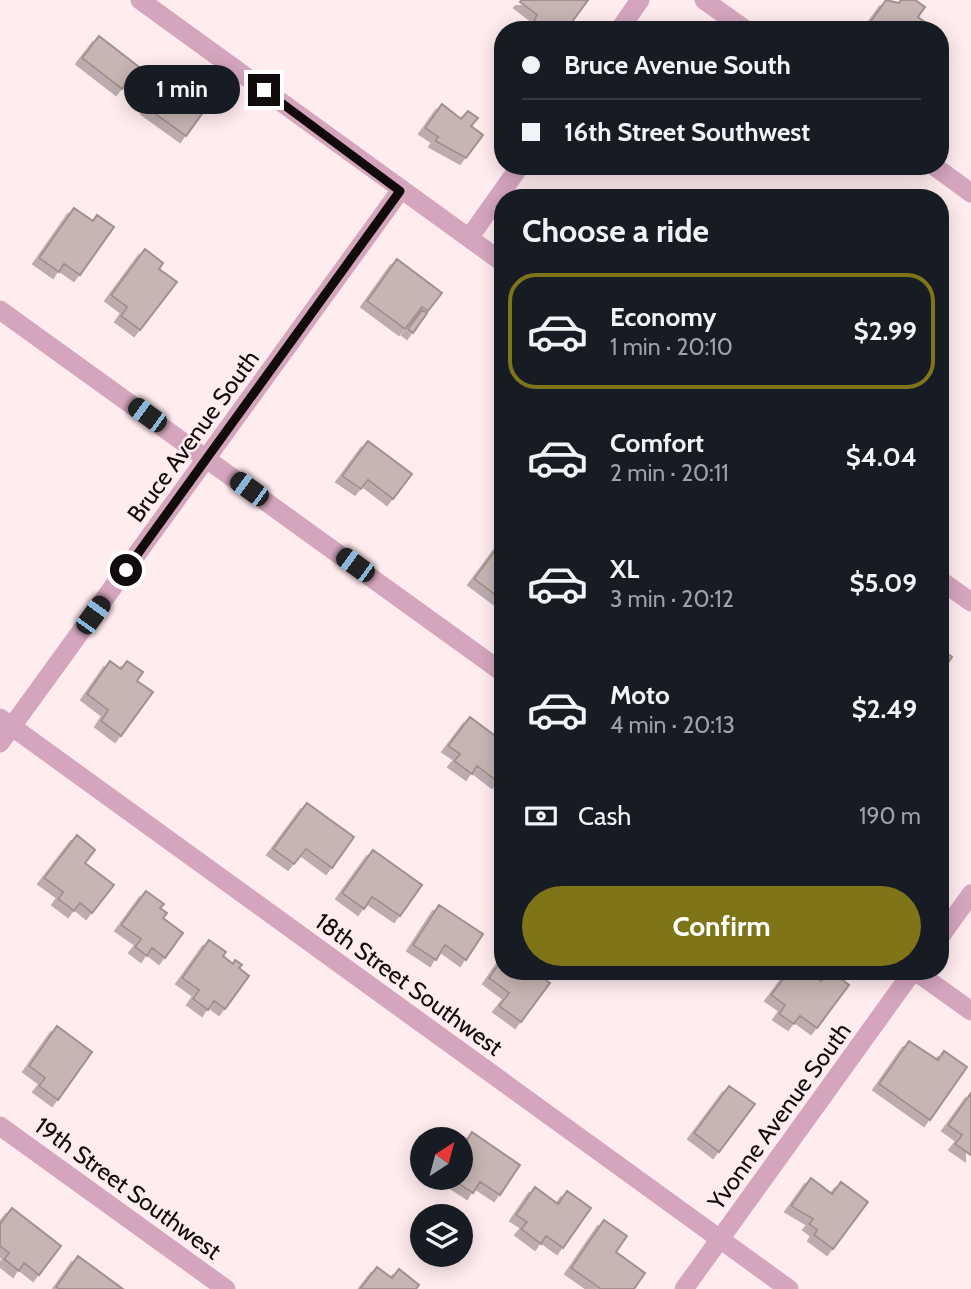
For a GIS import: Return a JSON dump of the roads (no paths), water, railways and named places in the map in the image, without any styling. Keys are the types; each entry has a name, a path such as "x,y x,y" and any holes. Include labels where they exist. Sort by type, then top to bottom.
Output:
{"street":[{"path":"140,0 400,191 494,256"},
{"path":"625,21 640,0"},
{"path":"704,0 733,21"},
{"path":"946,175 971,193"},
{"name":"Bruce Avenue South","path":"0,743 6,722 207,458 400,191"},
{"path":"469,238 494,203"},
{"path":"0,310 494,666"},
{"path":"949,586 971,602"},
{"name":"18th Street Southwest","path":"6,722 789,1289"},
{"path":"949,925 971,894"},
{"name":"Yvonne Avenue South","path":"684,1289 907,980"},
{"path":"927,980 971,1012"},
{"name":"19th Street Southwest","path":"0,1126 226,1289"}]}
